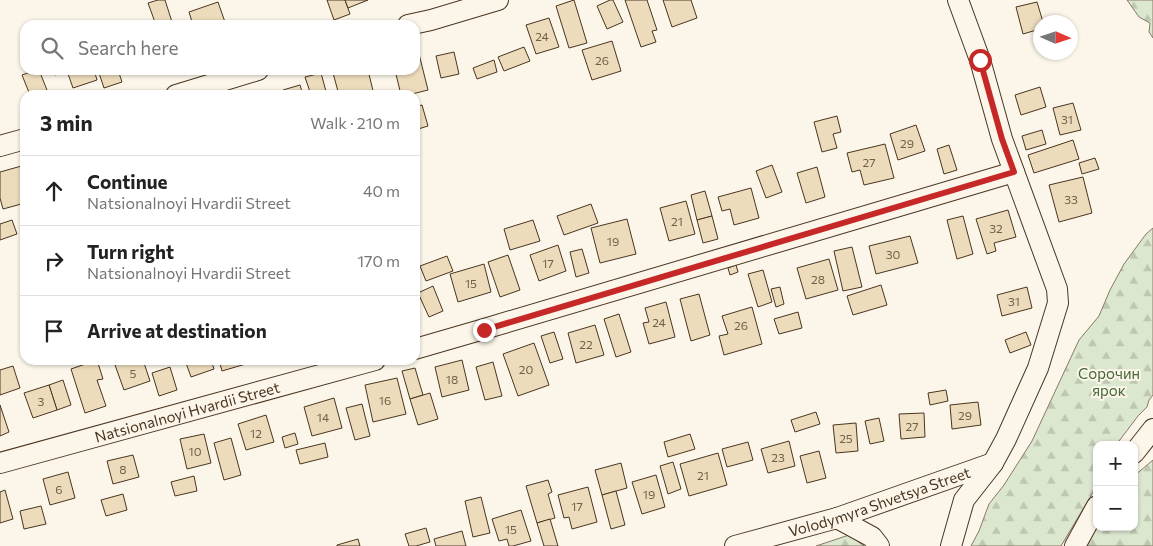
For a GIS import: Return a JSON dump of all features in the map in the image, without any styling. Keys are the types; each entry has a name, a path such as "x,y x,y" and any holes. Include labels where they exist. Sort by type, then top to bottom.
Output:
{"street":[{"path":"420,22 498,0"},
{"path":"951,546 964,500 993,463 1038,368 1058,303 1057,289 1002,139 980,60 958,0"},
{"path":"192,90 242,75"},
{"path":"0,146 20,140"},
{"path":"420,348 1014,172"},
{"name":"Natsionalnoyi Hvardii Street","path":"0,463 357,365"},
{"path":"1138,447 1153,429"},
{"name":"Volodymyra Shvetsya Street","path":"736,546 837,518 993,463"},
{"path":"1075,546 1093,513"},
{"path":"837,518 872,537 879,546"}],"green space":[{"path":"1127,0 1153,0 1153,38 1149,32 1150,23 1139,17"},
{"name":"Сорочин ярок","path":"1153,228 1153,395 1147,407 1119,441 1093,441 1093,492 1061,546 971,546 989,504 1004,485 1032,441 1079,340 1099,316 1124,264 1146,234"},
{"path":"1153,460 1153,546 1087,546 1095,531 1138,531 1138,473"},
{"path":"849,535 864,546 816,546"}],"building":[{"path":"165,0 171,20 154,20 148,3"},
{"path":"327,0 345,0 350,14 334,20"},
{"path":"345,0 368,0 348,8"},
{"path":"574,0 587,43 569,48 556,6"},
{"path":"613,0 623,22 607,29 597,6"},
{"path":"625,0 647,0 657,30 652,31 656,42 641,47"},
{"path":"663,0 691,0 697,18 672,27"},
{"path":"218,2 224,20 191,20 189,12"},
{"path":"1037,2 1041,15 1033,15 1033,31 1023,34 1016,7"},
{"path":"549,18 559,47 536,54 526,25"},
{"path":"612,41 621,71 592,80 582,50"},
{"path":"524,47 530,61 504,71 498,57"},
{"path":"454,52 459,74 441,78 436,56"},
{"path":"420,58 428,90 420,92 420,90 400,90 396,75 420,75"},
{"path":"494,60 497,72 477,79 473,68"},
{"path":"22,75 41,75 47,90 28,90"},
{"path":"68,75 96,75 97,80 73,88"},
{"path":"100,75 120,75 122,82 104,88"},
{"path":"322,75 326,90 309,90 305,77"},
{"path":"334,75 369,75 373,90 338,90"},
{"path":"300,85 302,90 283,90"},
{"path":"1040,87 1046,107 1021,115 1015,95"},
{"path":"1073,103 1081,130 1060,135 1053,108"},
{"path":"422,105 428,126 420,128 420,106"},
{"path":"837,116 841,132 833,134 837,148 822,152 814,122"},
{"path":"916,125 925,151 898,160 890,134"},
{"path":"1042,130 1046,144 1026,150 1022,136"},
{"path":"1073,140 1079,159 1034,173 1028,155"},
{"path":"885,144 894,178 864,185 860,170 852,172 847,153"},
{"path":"949,145 957,170 944,174 937,149"},
{"path":"1095,158 1099,169 1082,174 1079,163"},
{"path":"772,165 782,192 766,198 756,171"},
{"path":"20,166 20,204 3,209 0,198 0,172"},
{"path":"817,167 825,197 806,203 797,173"},
{"path":"1083,177 1092,213 1059,222 1049,185"},
{"path":"751,188 759,218 734,225 730,209 722,211 718,197"},
{"path":"705,191 712,216 697,220 691,195"},
{"path":"686,201 695,234 669,241 660,208"},
{"path":"591,204 598,223 564,235 557,216"},
{"path":"1008,210 1016,237 994,243 996,251 987,254 976,219"},
{"path":"712,216 718,239 703,243 697,220"},
{"path":"963,216 973,254 957,259 947,220"},
{"path":"627,219 636,254 600,263 591,228"},
{"path":"12,220 17,234 0,240 0,224"},
{"path":"533,220 540,241 510,250 504,229"},
{"path":"910,236 918,263 876,274 869,246"},
{"path":"558,245 566,271 539,281 530,255"},
{"path":"852,247 862,287 843,291 834,251"},
{"path":"582,249 589,273 576,277 570,252"},
{"path":"508,255 520,290 500,297 488,262"},
{"path":"447,256 453,271 426,281 420,266"},
{"path":"829,259 838,290 806,299 797,268"},
{"path":"484,264 491,292 458,302 450,274"},
{"path":"736,265 738,272 730,275 728,268"},
{"path":"763,270 772,302 758,307 748,274"},
{"path":"881,285 887,305 853,315 847,296"},
{"path":"433,286 443,311 429,317 420,297 420,292"},
{"path":"780,287 784,304 776,307 771,289"},
{"path":"1027,287 1032,308 1002,316 997,295"},
{"path":"699,294 710,335 691,341 680,299"},
{"path":"666,302 675,337 649,344 643,323 649,322 645,308"},
{"path":"752,307 762,344 724,355 719,336 728,334 722,316"},
{"path":"798,312 802,328 779,334 774,319"},
{"path":"619,314 631,352 616,357 604,319"},
{"path":"595,325 604,355 576,363 568,333"},
{"path":"554,332 563,359 550,363 541,336"},
{"path":"1026,332 1031,345 1010,353 1005,340"},
{"path":"534,343 549,385 518,396 503,354"},
{"path":"462,360 469,390 442,397 435,367"},
{"path":"493,362 502,396 485,400 476,367"},
{"path":"83,365 99,365 103,379 97,380 106,406 85,413 71,369"},
{"path":"115,365 145,365 150,381 124,390"},
{"path":"187,365 213,365 214,369 191,377"},
{"path":"220,365 242,365 222,371"},
{"path":"13,366 20,388 0,395 0,370"},
{"path":"170,367 177,390 159,396 152,373"},
{"path":"415,368 423,395 410,399 402,371"},
{"path":"397,378 406,414 373,422 365,385"},
{"path":"63,380 71,405 57,410 49,385"},
{"path":"49,385 57,410 33,418 24,393"},
{"path":"946,390 948,401 930,405 928,393"},
{"path":"430,393 438,419 418,425 410,399"},
{"path":"334,398 342,428 312,436 304,407"},
{"path":"978,402 981,425 952,429 950,405"},
{"path":"362,404 370,436 355,440 346,408"},
{"path":"0,405 9,432 0,436"},
{"path":"816,412 820,424 795,432 791,420"},
{"path":"924,413 925,437 901,439 899,414"},
{"path":"266,415 274,442 246,450 238,424"},
{"path":"879,418 884,441 870,444 865,421"},
{"path":"856,423 858,451 836,453 833,425"},
{"path":"295,433 298,444 285,448 282,437"},
{"path":"204,434 211,463 187,469 180,439"},
{"path":"690,434 695,449 668,457 664,442"},
{"path":"231,438 241,475 224,480 214,443"},
{"path":"789,441 795,466 768,473 761,449"},
{"path":"748,442 753,460 727,467 722,449"},
{"path":"325,443 328,457 300,464 296,450"},
{"path":"819,451 826,478 807,483 800,456"},
{"path":"718,453 727,485 689,496 680,464"},
{"path":"133,455 139,477 113,484 107,461"},
{"path":"673,462 681,489 668,494 660,466"},
{"path":"621,463 627,488 602,495 595,470"},
{"path":"68,472 75,498 50,505 43,479"},
{"path":"656,475 665,507 642,514 632,482"},
{"path":"194,476 197,491 175,496 171,482"},
{"path":"548,480 552,492 548,494 555,518 537,523 526,486"},
{"path":"588,487 597,522 572,529 569,517 564,518 558,495"},
{"path":"5,490 13,519 0,523 0,492"},
{"path":"616,491 625,525 611,529 602,495"},
{"path":"123,494 127,510 106,516 101,500"},
{"path":"481,497 490,533 473,537 465,501"},
{"path":"41,506 46,524 24,529 20,511"},
{"path":"521,510 531,541 509,546 507,539 499,541 492,519"},
{"path":"550,519 558,546 544,546 537,523"},
{"path":"426,528 430,542 409,546 405,534"},
{"path":"462,531 466,546 436,546 434,539"},
{"path":"358,539 360,546 337,546 337,545"}],"route":[{"path":"484,330 1014,172 1002,139 980,60"}]}
